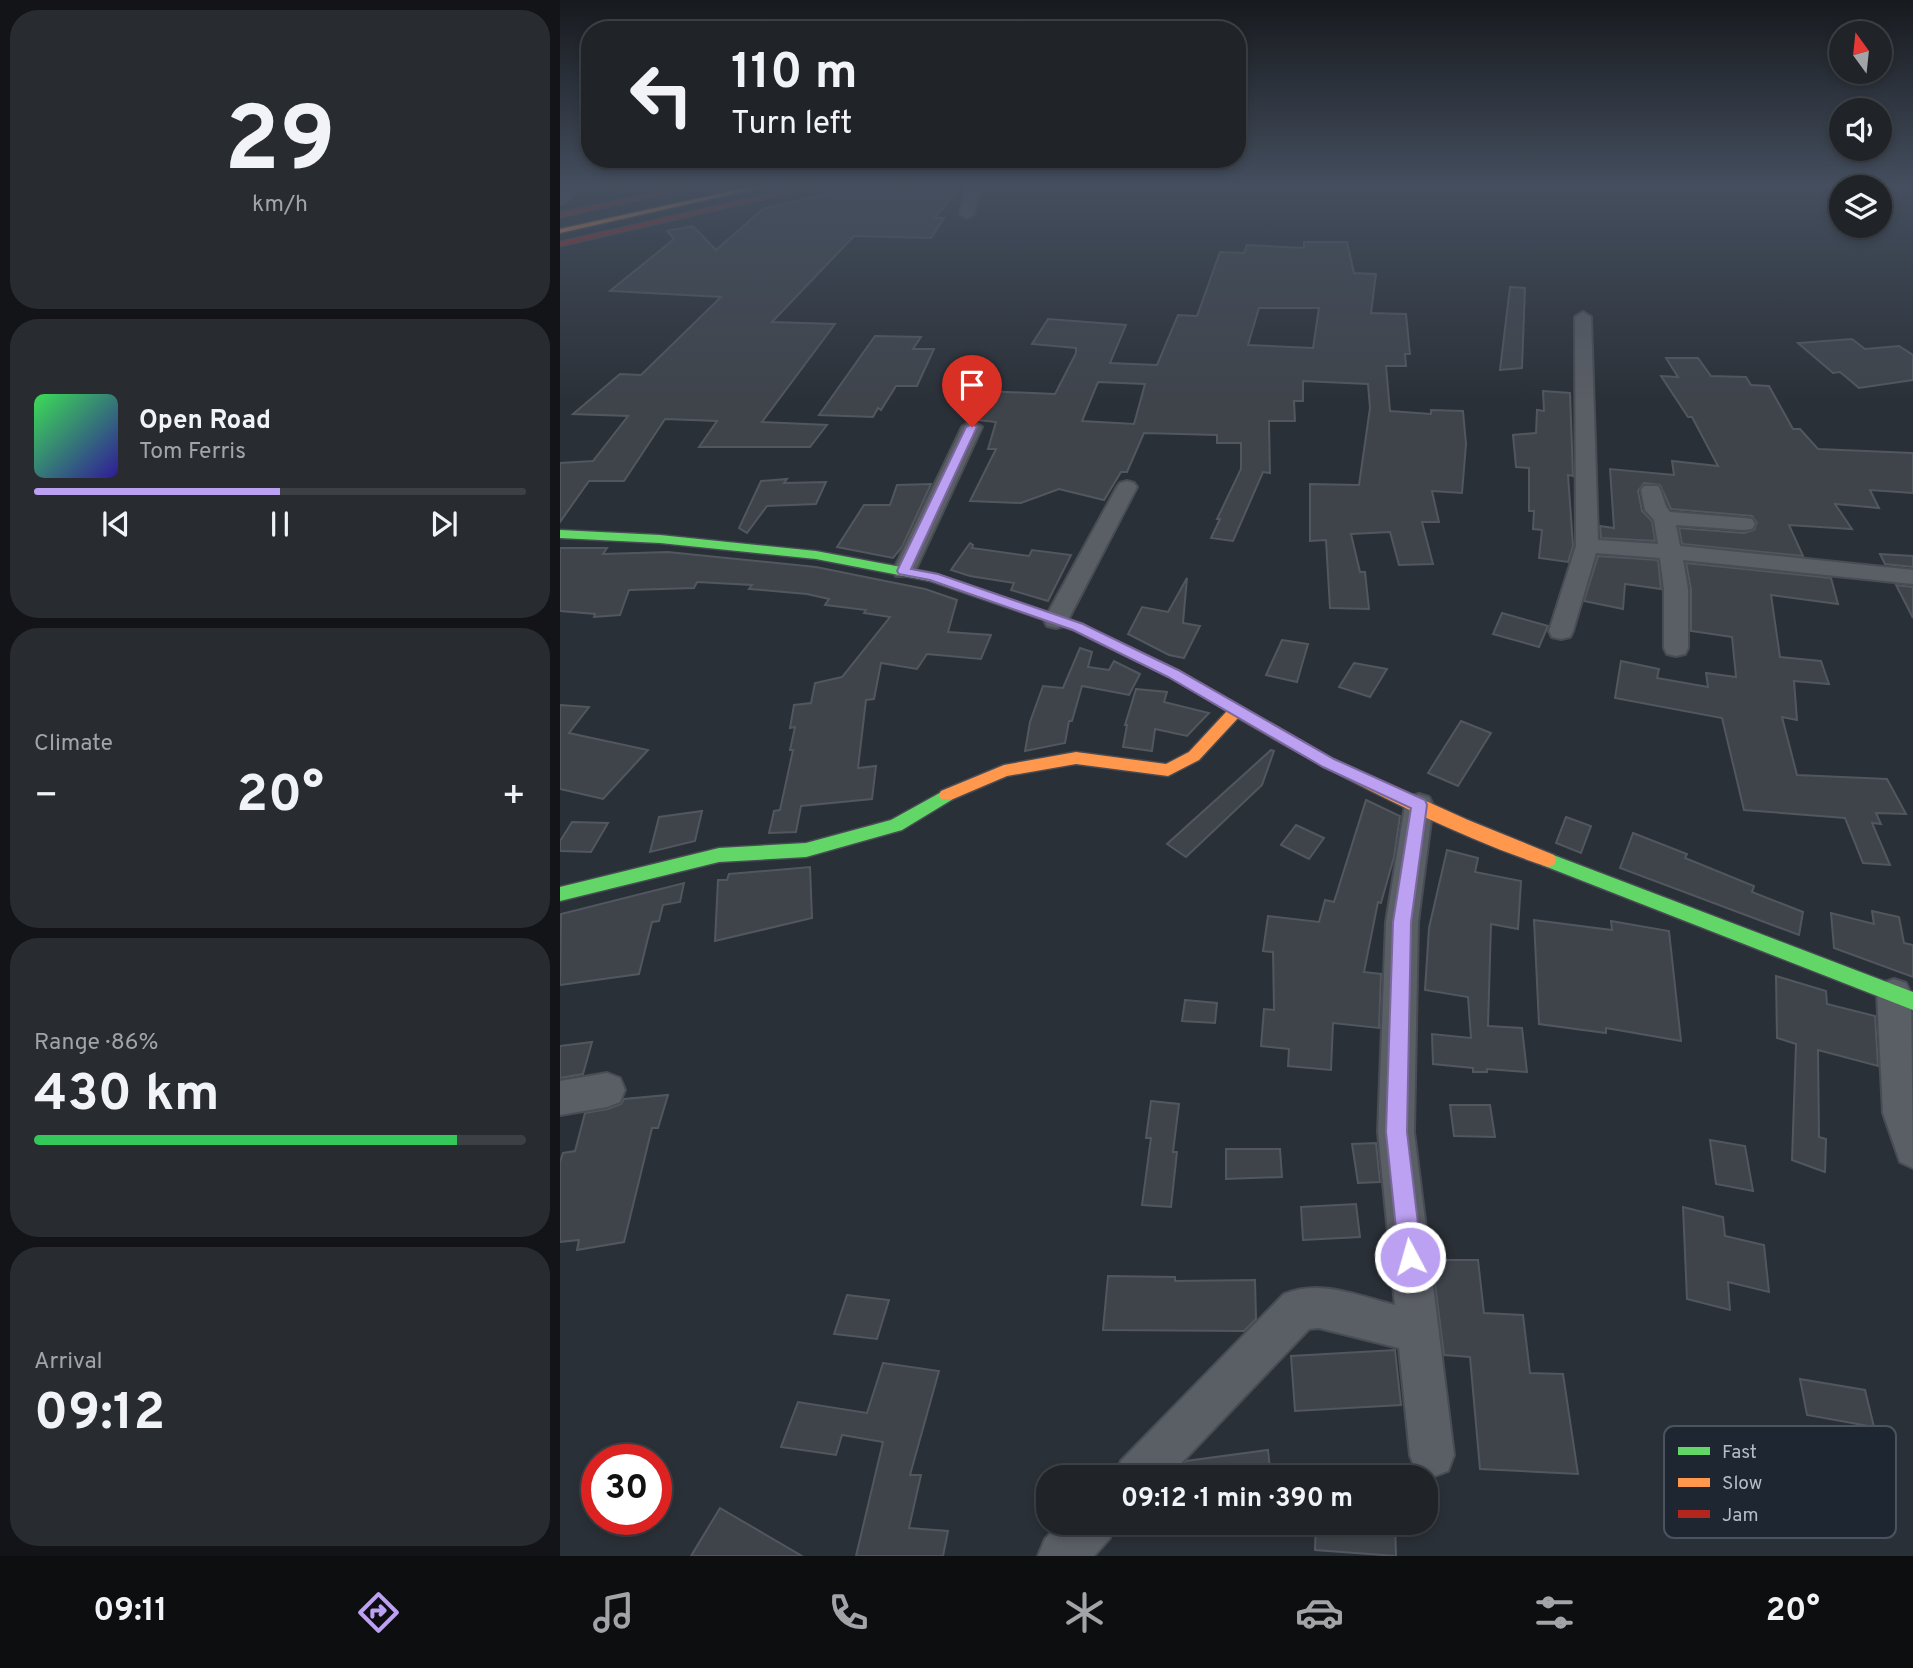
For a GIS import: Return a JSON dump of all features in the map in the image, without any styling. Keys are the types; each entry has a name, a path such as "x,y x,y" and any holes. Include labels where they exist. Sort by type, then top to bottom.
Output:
{"main road":[{"path":"560,534 660,539 816,555 933,576 1078,627 1173,673 1328,763 1419,805 1635,896 1903,998"},
{"path":"560,894 719,855 806,850 897,825 946,795 1004,771 1076,758 1168,771 1195,757 1237,710"}],"street":[{"path":"1561,631 1587,546 1583,317"},
{"path":"904,571 972,427"},
{"path":"1056,620 1127,486"},
{"path":"1651,490 1656,510 1664,517 1744,524"},
{"path":"1664,517 1676,589 1676,649"},
{"path":"1587,546 1913,577"},
{"path":"1419,805 1402,922 1396,1132 1432,1455"},
{"path":"1903,998 1901,1113 1913,1149"},
{"path":"560,1098 607,1090"},
{"path":"1149,1465 1300,1309 1319,1307 1419,1332"},
{"path":"1062,1556 1082,1535"}],"building":[{"path":"649,260 831,260 772,322 835,324 762,422 827,425 810,447 699,447 717,421 665,419 624,481 589,481 560,522 560,463 593,461 628,416 573,414 620,374 641,375 721,297 610,291"},
{"path":"1217,260 1351,260 1354,273 1376,274 1371,313 1406,314 1410,354 1405,354 1406,366 1386,366 1390,411 1431,414 1431,410 1463,411 1466,444 1462,493 1432,491 1439,522 1422,522 1433,564 1399,565 1390,532 1351,534 1360,572 1365,572 1369,609 1330,608 1326,540 1310,541 1310,484 1359,485 1370,408 1368,384 1303,381 1303,401 1294,401 1295,421 1269,421 1270,473 1263,472 1233,541 1211,538 1241,469 1241,443 1217,443 1217,435 1144,433 1127,472 1121,472 1104,500 1059,489 1021,503 970,501 996,449 988,449 996,422 976,420 985,391 1055,394 1076,353 1076,348 1032,344 1048,319 1126,325 1110,363 1157,365 1178,315 1197,316","holes":["1259,308 1319,308 1313,348 1248,345","1098,382 1145,384 1134,424 1082,421"]},
{"path":"1510,287 1525,288 1522,368 1500,370"},
{"path":"875,336 921,337 913,349 934,349 917,386 896,386 881,410 878,408 873,417 819,415"},
{"path":"1852,339 1865,349 1899,346 1913,355 1913,380 1859,388 1840,372 1833,373 1798,343"},
{"path":"1666,358 1698,358 1711,376 1746,377 1751,385 1769,386 1793,429 1800,429 1818,449 1913,453 1913,493 1870,490 1879,508 1835,504 1852,529 1789,525 1803,556 1682,544 1679,528 1744,533 1754,530 1757,523 1752,516 1671,509 1660,485 1644,483 1638,491 1642,511 1652,521 1655,541 1601,538 1600,526 1614,528 1610,469 1674,475 1672,461 1718,466 1692,417 1688,417 1661,376 1678,377"},
{"path":"1543,391 1570,393 1573,476 1568,475 1573,546 1568,562 1539,558 1542,530 1533,529 1534,511 1529,511 1529,468 1516,467 1513,435 1536,433 1537,410 1544,411"},
{"path":"787,479 784,483 826,482 816,504 767,506 747,533 739,528 761,481"},
{"path":"931,484 902,547 893,558 837,547 864,505 890,505 897,485"},
{"path":"970,543 972,548 1029,556 1032,550 1071,555 1048,601 1011,590 1014,583 951,570"},
{"path":"560,548 607,548 603,554 668,552 816,567 925,589 957,600 948,632 991,635 981,659 927,654 917,669 881,663 874,699 866,700 858,768 876,766 872,799 801,806 796,832 769,833 774,811 780,810 793,750 790,750 795,727 790,728 794,705 811,703 815,683 842,677 890,617 864,613 866,610 825,605 829,599 807,594 749,589 752,585 697,582 694,588 629,590 620,615 594,617 595,614 560,611"},
{"path":"1880,554 1913,556 1913,567 1885,564"},
{"path":"1598,556 1658,560 1661,589 1625,584 1623,609 1584,601"},
{"path":"1686,563 1831,578 1838,604 1771,595 1780,657 1821,661 1829,684 1794,681 1797,720 1782,717 1797,775 1887,779 1906,814 1876,813 1881,824 1872,823 1890,865 1863,863 1845,818 1744,810 1722,718 1615,698 1621,661 1659,669 1657,678 1708,687 1706,673 1736,677 1732,637 1691,631 1691,589"},
{"path":"1187,578 1183,623 1200,626 1184,658 1169,655 1128,634 1142,607 1168,612"},
{"path":"1896,585 1913,587 1913,618"},
{"path":"1502,613 1548,626 1539,647 1493,634"},
{"path":"1282,640 1308,644 1297,682 1266,675"},
{"path":"1080,648 1092,652 1088,667 1109,670 1114,661 1140,674 1129,695 1082,686 1072,721 1069,721 1065,743 1025,751 1030,722 1043,686 1063,688"},
{"path":"1354,663 1387,669 1370,697 1339,687"},
{"path":"1136,689 1167,692 1164,702 1209,713 1187,736 1155,729 1152,751 1123,747 1125,725"},
{"path":"560,705 589,707 569,733 648,750 603,799 560,789"},
{"path":"1461,721 1491,733 1458,786 1428,773"},
{"path":"1271,750 1274,751 1262,785 1186,857 1167,844"},
{"path":"1366,800 1400,816 1394,857 1381,903 1378,902 1364,972 1381,974 1379,1028 1333,1023 1331,1070 1288,1066 1289,1049 1261,1046 1264,1009 1274,1010 1273,952 1263,951 1268,916 1319,922 1325,900 1334,902"},
{"path":"702,811 695,841 650,852 659,817"},
{"path":"1566,817 1591,826 1581,853 1556,843"},
{"path":"572,822 608,823 591,852 560,851 560,841"},
{"path":"1296,825 1324,838 1309,859 1281,845"},
{"path":"1633,833 1687,854 1685,858 1754,886 1752,892 1803,912 1799,935 1620,868"},
{"path":"1447,850 1478,858 1475,872 1521,881 1518,929 1491,924 1488,1026 1522,1028 1527,1072 1487,1069 1487,1072 1473,1072 1473,1068 1433,1064 1432,1034 1471,1038 1468,997 1425,990 1429,928"},
{"path":"810,867 812,918 715,941 718,880 727,880 729,874"},
{"path":"684,883 680,902 663,905 659,921 652,922 639,974 560,985 561,914"},
{"path":"1872,911 1899,917 1904,943 1913,945 1913,977 1834,948 1831,913 1874,924"},
{"path":"1534,920 1612,930 1611,921 1669,931 1681,1041 1606,1028 1606,1033 1539,1024"},
{"path":"1776,976 1826,991 1827,1004 1875,1016 1878,1066 1818,1050 1819,1137 1826,1139 1825,1172 1792,1160 1796,1044 1777,1038"},
{"path":"1185,1000 1217,1003 1215,1023 1182,1021"},
{"path":"592,1042 583,1074 560,1078 560,1046"},
{"path":"668,1095 658,1128 652,1128 624,1242 577,1250 579,1240 560,1242 560,1162 563,1153 575,1151 585,1113 608,1109 621,1104 624,1099"},
{"path":"1151,1101 1179,1104 1173,1152 1177,1152 1171,1207 1142,1205 1151,1138 1146,1138"},
{"path":"1450,1105 1490,1105 1495,1137 1454,1136"},
{"path":"1710,1140 1745,1146 1753,1191 1716,1184"},
{"path":"1376,1143 1380,1182 1358,1183 1352,1144"},
{"path":"1226,1149 1280,1149 1282,1177 1226,1179"},
{"path":"1356,1204 1360,1237 1303,1240 1301,1207"},
{"path":"1683,1207 1723,1217 1725,1236 1764,1245 1769,1292 1728,1282 1730,1310 1687,1299"},
{"path":"1432,1260 1478,1260 1484,1313 1523,1315 1530,1373 1563,1374 1578,1474 1480,1469 1470,1357 1444,1355"},
{"path":"1108,1276 1175,1277 1175,1281 1255,1280 1256,1319 1244,1331 1103,1330"},
{"path":"847,1295 889,1300 877,1339 834,1334"},
{"path":"1395,1350 1401,1405 1295,1411 1291,1356"},
{"path":"883,1363 939,1371 910,1475 921,1475 909,1528 948,1531 943,1556 856,1556 883,1442 842,1435 836,1455 781,1447 798,1402 867,1413"},
{"path":"1800,1379 1865,1390 1874,1426 1868,1426 1807,1415"},
{"path":"1268,1450 1270,1465 1182,1465 1186,1461"},
{"path":"720,1508 802,1556 691,1556"},
{"path":"1316,1535 1395,1535 1396,1556 1315,1550"}],"traffic: fast":[{"path":"560,534 660,539 816,555 933,577 1078,627 1104,640"},
{"path":"560,894 719,855 806,850 896,825 947,795"},
{"path":"1548,860 1913,1001"}],"traffic: slow":[{"path":"1104,640 1173,673 1328,763 1462,825 1548,860"},
{"path":"947,795 1004,771 1076,758 1168,770 1194,756 1237,710"}],"route":[{"path":"972,427 904,571 933,576 1078,627 1173,673 1328,763 1419,805 1402,922 1396,1132 1410,1257"}]}
